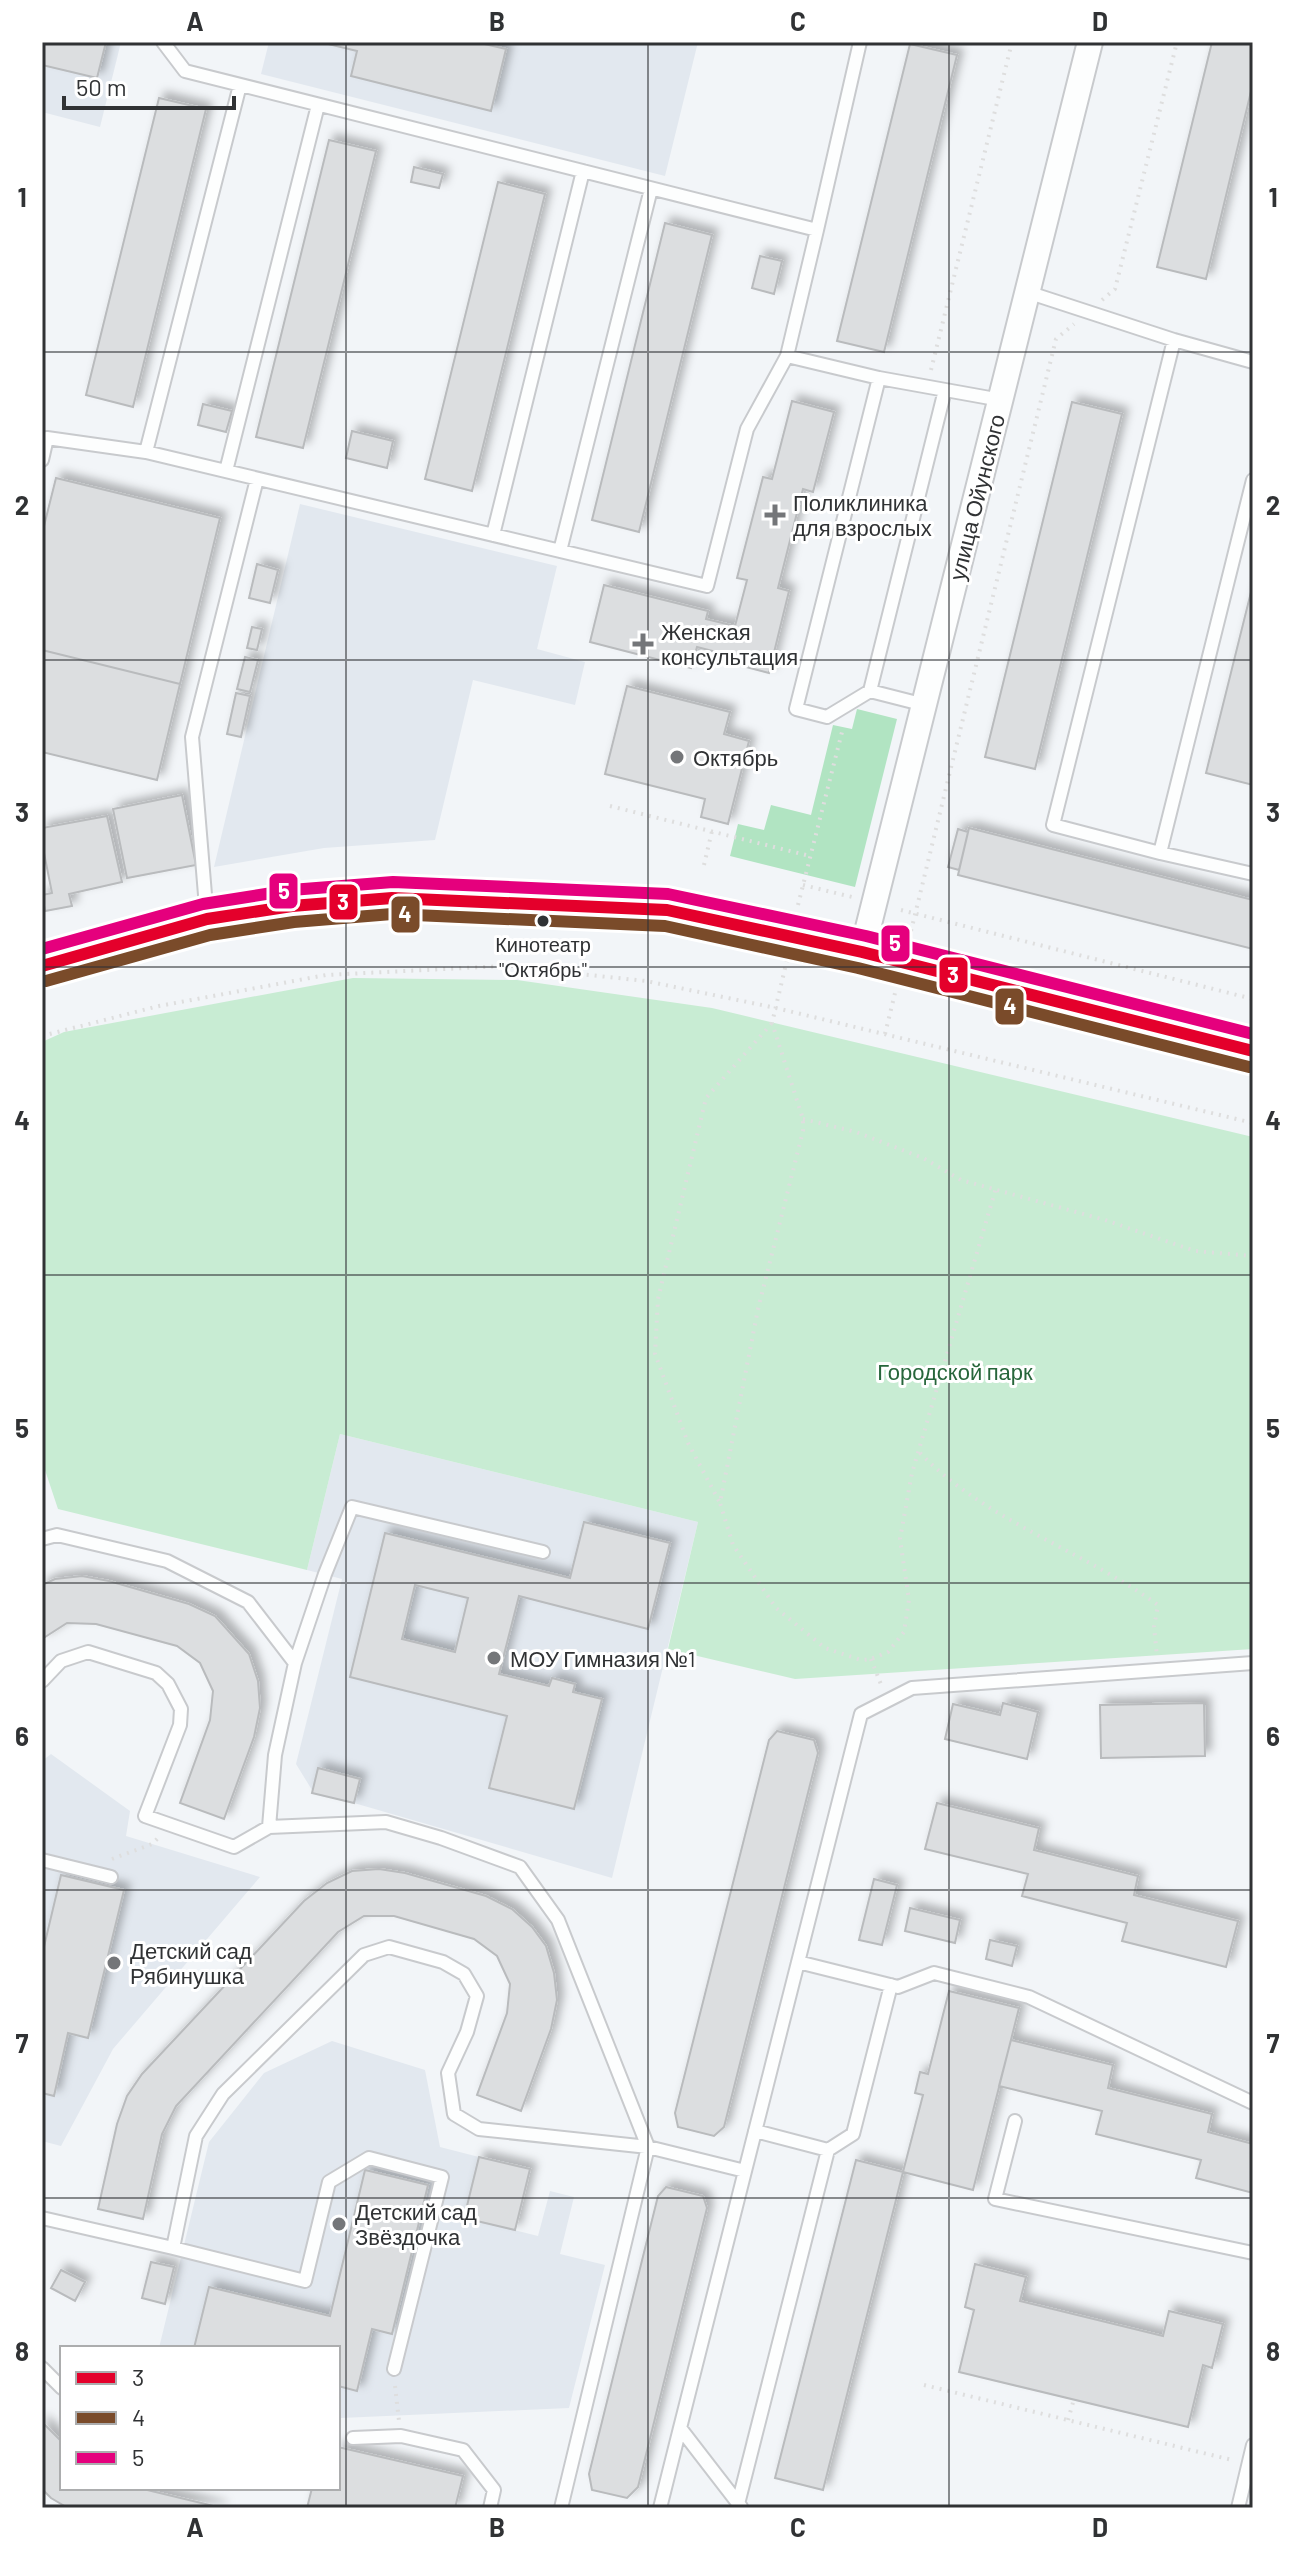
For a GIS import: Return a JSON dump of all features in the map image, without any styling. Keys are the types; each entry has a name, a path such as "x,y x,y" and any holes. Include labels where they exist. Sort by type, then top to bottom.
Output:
{"street":[{"name":"улица Ойунского","path":"862,952 1090,42"},
{"path":"42,966 207,919 292,906 392,898 667,910 862,952 1253,1051"}],"lane":[{"path":"163,42 185,71 817,230"},
{"path":"42,460 47,438 146,452 707,586 747,429 787,356 860,42"},
{"path":"146,452 240,85"},
{"path":"226,471 318,105"},
{"path":"493,535 583,171"},
{"path":"560,551 651,189"},
{"path":"1027,292 1253,362"},
{"path":"1174,340 1053,825 1253,874"},
{"path":"787,356 879,378 1001,400"},
{"path":"879,378 796,709 827,717 870,691 925,705"},
{"path":"870,691 945,390"},
{"path":"207,919 192,737 257,479"},
{"path":"1160,853 1253,480"},
{"path":"269,1827 275,1755 295,1663 352,1507 543,1552"},
{"path":"42,1539 57,1535 167,1561 248,1602 295,1663"},
{"path":"42,1681 61,1661 88,1652 156,1673 168,1684 181,1709 180,1725 145,1816 234,1847 269,1827 386,1822 520,1867 558,1920 648,2147 561,2508"},
{"path":"660,2508 861,1714 912,1688 1253,1663"},
{"path":"42,1860 111,1877"},
{"path":"173,2248 196,2136 223,2094 364,1955 389,1947 443,1962 464,1974 477,1996 467,2032 448,2073 454,2114 479,2129 648,2147 745,2171"},
{"path":"798,1962 898,1987 934,1973 1029,1997 1253,2103"},
{"path":"740,2506 828,2150 853,2134 891,1985"},
{"path":"1015,2121 995,2199 1253,2253"},
{"path":"755,2131 828,2150"},
{"path":"42,2218 305,2281 329,2182 369,2158 442,2177 394,2369"},
{"path":"42,2368 60,2386"},
{"path":"680,2428 740,2506"},
{"path":"353,2438 401,2436 463,2450 494,2490 490,2508"},
{"path":"1238,2508 1253,2445"}],"path":[{"path":"927,387 1012,42"},
{"path":"911,931 1056,339 1115,289 1177,42"},
{"path":"798,905 849,703"},
{"path":"610,806 810,856"},
{"path":"704,865 712,831"},
{"path":"803,885 852,897"},
{"path":"901,910 1253,999"},
{"path":"787,960 772,1023 706,1098 658,1299 655,1354 688,1443 720,1503 733,1545 776,1608 825,1648 861,1660 888,1652 904,1632 909,1600 900,1539 919,1452 996,1188"},
{"path":"42,1036 159,1006 326,975 504,966 646,981 776,1008 1253,1123"},
{"path":"885,1034 896,989"},
{"path":"720,1503 758,1309 803,1131 803,1119 772,1023"},
{"path":"803,1119 856,1132 923,1158 961,1180 1105,1220 1195,1251 1253,1256"},
{"path":"919,1452 943,1477 974,1498 1111,1573 1158,1605 1154,1627 1158,1670"},
{"path":"871,1659 887,1701"},
{"path":"83,1870 152,1844 171,1825"},
{"path":"394,2369 401,2436"},
{"path":"924,2385 1248,2464"},
{"path":"1068,2420 1074,2399"}],"shaded area":[{"path":"42,42 121,42 100,127 42,112"},
{"path":"269,42 698,42 665,176 261,74"},
{"path":"300,504 557,566 537,649 585,662 575,705 473,680 435,840 324,848 214,867"},
{"name":"МОУ Гимназия №1","path":"340,1434 698,1522 612,1878 354,1803 360,1779 318,1769 312,1790 296,1764 342,1579 307,1570"},
{"name":"Детский сад Рябинушка","path":"51,1754 130,1811 126,1836 260,1877 113,2049 61,2146 42,2141 42,1761"},
{"name":"Детский сад Звёздочка","path":"332,2041 425,2070 440,2147 479,2157 465,2218 538,2236 550,2191 574,2197 560,2254 605,2265 569,2408 340,2418 340,2346 159,2346 209,2142 264,2073"}],"green space":[{"path":"857,709 897,719 855,887 730,856 738,824 764,830 771,805 811,815 833,725 852,729"},
{"name":"Городской парк","path":"353,978 517,980 712,1008 1253,1137 1253,1649 795,1679 668,1649 698,1522 340,1434 307,1570 58,1509 42,1461 42,1042 64,1032"}],"building":[{"path":"42,42 106,42 97,78 42,65"},
{"path":"320,42 476,42 506,49 491,111 351,76 357,51"},
{"path":"1212,42 1253,42 1253,83 1206,279 1157,267"},
{"path":"910,44 957,55 884,352 837,341"},
{"path":"159,98 206,109 133,407 86,395"},
{"path":"329,140 376,151 303,448 256,437"},
{"path":"414,167 443,174 439,188 411,182"},
{"path":"498,182 545,194 472,491 425,479"},
{"path":"665,223 712,235 639,532 592,520"},
{"path":"760,256 782,261 774,294 752,288"},
{"name":"Поликлиника для взрослых","path":"792,401 834,412 813,492 803,489 778,588 789,591 769,673 727,662 728,655 697,647 691,668 590,642 604,585 708,611 706,619 735,626 747,580 737,578 763,477 772,479"},
{"path":"1072,402 1122,414 1035,769 985,757"},
{"path":"203,404 232,411 226,432 198,425"},
{"path":"352,431 393,441 387,468 346,458"},
{"path":"56,478 220,518 180,684 42,650 42,534"},
{"path":"257,564 278,570 270,603 249,598"},
{"path":"1253,584 1253,785 1206,773"},
{"path":"252,627 262,629 257,650 247,648"},
{"path":"42,650 180,684 157,780 42,752"},
{"path":"245,657 258,660 250,692 237,689"},
{"name":"Октябрь","path":"627,686 730,712 724,734 749,741 728,824 701,817 705,799 605,774"},
{"path":"236,693 250,696 241,737 227,734"},
{"path":"182,795 196,865 127,878 113,809"},
{"path":"107,816 122,882 69,894 72,906 45,911 42,895 52,893 42,828"},
{"path":"969,828 1253,900 1253,949 958,875"},
{"path":"958,829 968,832 959,870 948,867"},
{"path":"584,1522 670,1543 648,1629 519,1596 499,1674 549,1686 552,1678 575,1684 573,1692 602,1699 574,1809 489,1788 507,1716 350,1677 385,1533 570,1578","holes":["415,1585 468,1598 455,1652 402,1639"]},
{"path":"82,1576 189,1604 215,1616 249,1654 258,1681 260,1708 254,1737 224,1819 180,1803 210,1720 213,1691 200,1663 177,1646 96,1624 67,1623 42,1639 42,1585 55,1579"},
{"path":"1003,1703 1038,1712 1027,1759 945,1739 953,1704 1000,1715"},
{"path":"1204,1703 1205,1756 1101,1758 1100,1705"},
{"path":"777,1731 814,1740 818,1753 724,2127 714,2136 678,2127 675,2113 769,1740"},
{"path":"318,1768 360,1779 354,1803 312,1793"},
{"path":"937,1803 1039,1828 1034,1850 1138,1876 1134,1895 1238,1921 1226,1967 1122,1941 1127,1923 1022,1896 1028,1874 925,1849"},
{"path":"379,1869 405,1873 486,1896 512,1909 532,1927 546,1946 554,1973 557,2000 551,2029 521,2111 477,2095 507,2013 510,1984 497,1956 474,1939 394,1916 364,1916 338,1932 176,2106 162,2134 143,2219 98,2209 117,2124 127,2096 142,2074 304,1901 327,1883 352,1871"},
{"path":"61,1875 124,1890 88,2038 68,2033 54,2096 42,2093 42,1955"},
{"path":"874,1879 897,1885 882,1945 859,1940"},
{"path":"910,1908 960,1920 955,1943 905,1931"},
{"path":"990,1940 1017,1946 1012,1966 986,1959"},
{"path":"949,1991 1019,2008 973,2190 903,2172 923,2095 915,2093 920,2072 928,2074"},
{"path":"1011,2040 1113,2065 1108,2088 1212,2114 1208,2132 1253,2144 1253,2193 1196,2178 1201,2160 1096,2134 1102,2111 999,2086"},
{"path":"479,2157 530,2169 515,2230 464,2218"},
{"path":"856,2160 903,2172 823,2490 775,2478"},
{"path":"365,2170 428,2185 392,2334 372,2329 357,2391 340,2387 340,2346 194,2346 209,2287 330,2316"},
{"path":"666,2187 703,2196 707,2208 638,2487 627,2498 592,2490 589,2474 658,2196"},
{"path":"151,2262 174,2267 165,2304 142,2298"},
{"path":"975,2264 1026,2277 1020,2301 1163,2336 1169,2311 1223,2324 1212,2368 1203,2365 1188,2427 959,2372 974,2310 965,2307"},
{"path":"61,2270 85,2282 75,2301 51,2288"},
{"path":"42,2422 60,2440 60,2490 147,2490 222,2508 68,2508 42,2489"},
{"path":"340,2447 463,2476 455,2508 307,2508 312,2490 340,2490"}],"transit line":[{"name":"5","path":"42,949 203,904 291,890 393,882 668,894 866,936 1253,1034"},
{"name":"3","path":"42,966 207,919 292,906 392,898 667,910 862,952 1253,1051"},
{"name":"4","path":"46,981 210,935 294,922 392,914 665,926 858,968 1249,1067"}],"place":[{"name":"Поликлиника для взрослых","path":"775,515"},
{"name":"Женская консультация","path":"643,644"},
{"name":"Октябрь","path":"677,757"},
{"name":"Кинотеатр \"Октябрь\"","path":"543,921"},
{"name":"МОУ Гимназия №1","path":"494,1658"},
{"name":"Детский сад Рябинушка","path":"114,1963"},
{"name":"Детский сад Звёздочка","path":"339,2224"}]}
